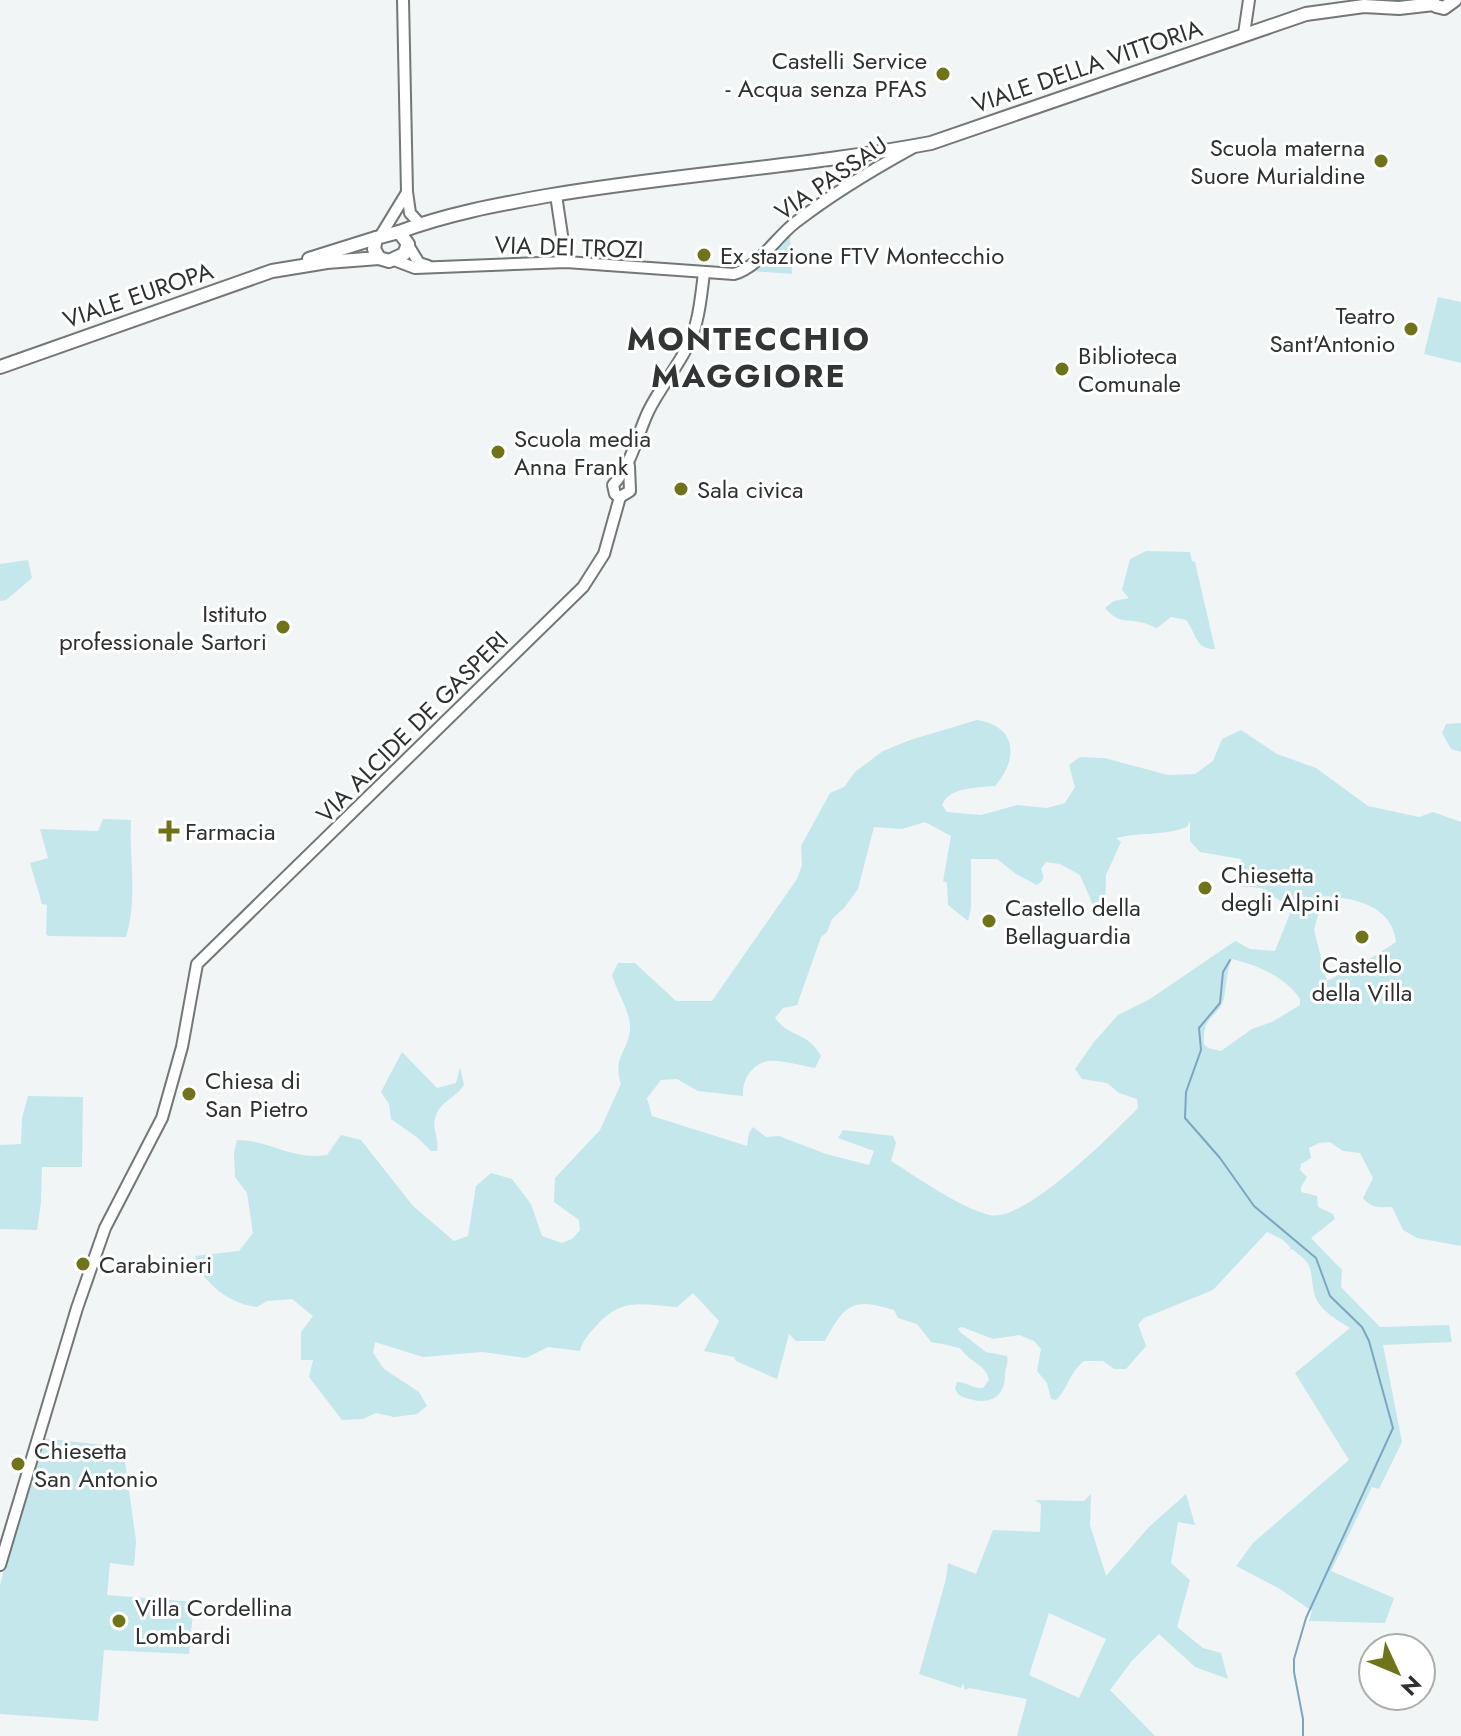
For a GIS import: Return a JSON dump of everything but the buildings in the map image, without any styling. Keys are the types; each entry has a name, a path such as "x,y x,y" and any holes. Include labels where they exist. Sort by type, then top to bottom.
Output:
{"main road":[{"name":"VIALE DELLA VITTORIA","path":"916,146 939,141 1244,34 1322,11 1433,2 1441,8 1455,5"},
{"name":"VIALE EUROPA","path":"514,202 562,191 916,146"},
{"name":"VIALE EUROPA","path":"0,367 379,236 469,210 606,186"},
{"name":"VIALE EUROPA","path":"291,267 379,258 394,260 404,254 424,223"},
{"path":"398,232 408,245"},
{"path":"379,236 374,249 379,258"}],"street":[{"path":"403,0 407,192 410,213 424,223"},
{"path":"1244,34 1249,0"},
{"name":"VIA PASSAU","path":"704,273 724,275 739,272 793,224 916,146"},
{"path":"379,236 405,200 407,192"},
{"path":"556,195 566,262"},
{"path":"394,214 393,223 398,232"},
{"path":"408,245 419,263 434,266"},
{"name":"VIA DEI TROZI","path":"394,260 415,268 566,262 704,273"},
{"name":"VIA ALCIDE DE GASPERI","path":"0,1565 77,1308 105,1228 162,1118 182,1047 197,964 583,587 604,554 620,497 628,494 625,481 648,413 690,340 704,273"}],"shaded area":[{"path":"790,236 792,274 752,271"},
{"path":"1438,297 1461,302 1461,363 1424,354"},
{"path":"1146,551 1190,552 1215,649 1203,647 1186,620 1171,617 1157,628 1119,619 1105,608 1114,601 1129,598 1122,590 1130,559"},
{"path":"28,560 32,578 6,600 0,601 0,564"},
{"path":"977,720 990,723 1007,736 1010,755 1003,776 995,786 965,789 951,794 942,805 947,812 981,815 1017,805 1047,808 1065,803 1075,787 1069,765 1080,757 1104,758 1168,775 1195,774 1213,761 1222,739 1241,730 1277,754 1316,768 1368,806 1419,817 1433,812 1461,822 1461,1246 1417,1238 1403,1230 1392,1207 1376,1207 1366,1202 1363,1198 1373,1178 1360,1153 1343,1151 1330,1142 1319,1143 1309,1148 1311,1158 1301,1164 1300,1170 1307,1177 1301,1192 1317,1196 1318,1207 1333,1214 1335,1219 1311,1238 1342,1270 1341,1287 1380,1327 1449,1325 1452,1342 1383,1345 1402,1442 1379,1489 1372,1487 1331,1571 1394,1598 1385,1623 1309,1621 1312,1611 1280,1589 1236,1566 1253,1543 1349,1460 1295,1373 1350,1328 1319,1303 1310,1268 1304,1259 1292,1249 1287,1251 1291,1248 1283,1240 1267,1232 1213,1290 1144,1318 1138,1324 1146,1346 1126,1369 1114,1369 1103,1361 1084,1361 1056,1400 1051,1399 1047,1383 1037,1371 1041,1349 1034,1341 1019,1335 993,1339 958,1328 986,1352 1007,1356 1004,1383 999,1394 990,1400 977,1401 957,1393 957,1382 983,1388 989,1380 981,1367 961,1349 932,1343 917,1324 898,1318 894,1310 868,1304 859,1304 845,1312 825,1341 796,1341 789,1334 777,1379 736,1361 734,1357 704,1351 719,1321 693,1293 677,1307 644,1304 616,1310 590,1333 580,1351 548,1347 526,1358 482,1352 423,1357 375,1342 373,1353 384,1369 419,1392 427,1406 417,1414 394,1417 376,1413 363,1419 342,1420 309,1377 313,1360 301,1360 301,1332 313,1316 292,1299 267,1301 257,1307 237,1302 210,1283 198,1266 195,1256 239,1251 253,1233 247,1193 235,1177 237,1140 315,1156 327,1155 341,1135 361,1140 413,1206 454,1241 468,1236 476,1186 491,1173 512,1179 531,1204 542,1236 562,1243 572,1239 580,1230 579,1220 554,1202 555,1178 600,1130 621,1084 618,1067 629,1037 630,1023 612,975 618,963 635,963 676,1001 712,1001 797,879 802,865 801,846 830,793 844,787 855,772 883,751","holes":["1190,821 1190,841 1200,852 1241,859 1238,886 1261,888 1290,907 1275,951 1250,949 1235,941 1150,999 1118,1015 1075,1069 1082,1079 1107,1083 1119,1093 1137,1099 1138,1108 1067,1174 1024,1206 1004,1214 989,1215 952,1199 891,1161 896,1143 893,1136 843,1130 838,1138 874,1151 869,1165 826,1154 779,1136 766,1137 753,1127 747,1146 652,1116 647,1098 661,1080 677,1079 698,1091 743,1096 749,1074 762,1063 778,1061 815,1068 821,1056 816,1048 775,1018 783,1008 797,1005 821,937 858,889 874,827 902,829 925,822 951,836 943,881 947,883 948,905 968,921 971,859 997,859 1037,885 1043,880 1041,869 1046,862 1060,864 1080,875 1093,905 1105,912 1106,875 1121,842 1116,838 1187,827","1323,896 1370,906 1387,919 1396,942 1327,981 1314,930","1232,959 1270,973 1294,991 1300,1005 1272,1022 1252,1029 1221,1051 1208,1048 1204,1044 1205,1027 1224,998"]},
{"path":"1461,723 1461,752 1451,749 1442,733 1446,724"},
{"path":"103,819 131,820 132,908 126,937 48,936 47,905 42,904 30,863 48,858 40,829 98,831"},
{"path":"402,1052 437,1088 456,1083 460,1067 464,1085 443,1104 435,1119 437,1151 431,1151 391,1119 389,1104 381,1092"},
{"path":"28,1096 83,1097 82,1167 42,1167 37,1230 0,1229 0,1145 21,1144 22,1118"},
{"path":"40,1438 123,1447 136,1541 134,1566 110,1563 107,1595 194,1602 189,1654 104,1650 98,1721 0,1714 0,1585"},
{"path":"1091,1494 1090,1525 1106,1576 1149,1527 1186,1494 1195,1525 1178,1522 1171,1563 1190,1580 1177,1627 1203,1648 1221,1653 1228,1679 1195,1667 1159,1634 1131,1662 1110,1690 1155,1736 1017,1736 1027,1699 969,1688 965,1690 963,1683 961,1688 919,1674 948,1563 976,1574 993,1530 1040,1532 1041,1504 1035,1500 1084,1501","holes":["1049,1613 1106,1639 1079,1698 1029,1675"]}],"waterway":[{"path":"1230,960 1223,972 1220,1003 1199,1028 1201,1050 1186,1092 1185,1118 1220,1158 1254,1206 1316,1258 1330,1296 1362,1327 1369,1341 1393,1428 1306,1618 1294,1659 1303,1736"}],"place":[{"name":"Castelli Service - Acqua senza PFAS","path":"943,74"},
{"name":"Scuola materna Suore Murialdine","path":"1381,161"},
{"name":"Ex stazione FTV Montecchio","path":"704,255"},
{"name":"Teatro Sant'Antonio","path":"1411,329"},
{"name":"Biblioteca Comunale","path":"1062,369"},
{"name":"Scuola media Anna Frank","path":"498,452"},
{"name":"Sala civica","path":"681,489"},
{"name":"Istituto professionale Sartori","path":"283,627"},
{"name":"Farmacia","path":"169,831"},
{"name":"Chiesetta degli Alpini","path":"1205,888"},
{"name":"Castello della Bellaguardia","path":"989,921"},
{"name":"Castello della Villa","path":"1362,937"},
{"name":"Chiesa di San Pietro","path":"189,1094"},
{"name":"Carabinieri","path":"83,1264"},
{"name":"Chiesetta San Antonio","path":"18,1464"},
{"name":"Villa Cordellina Lombardi","path":"119,1621"}],"district":[{"name":"MONTECCHIO MAGGIORE","path":"749,358"}]}
